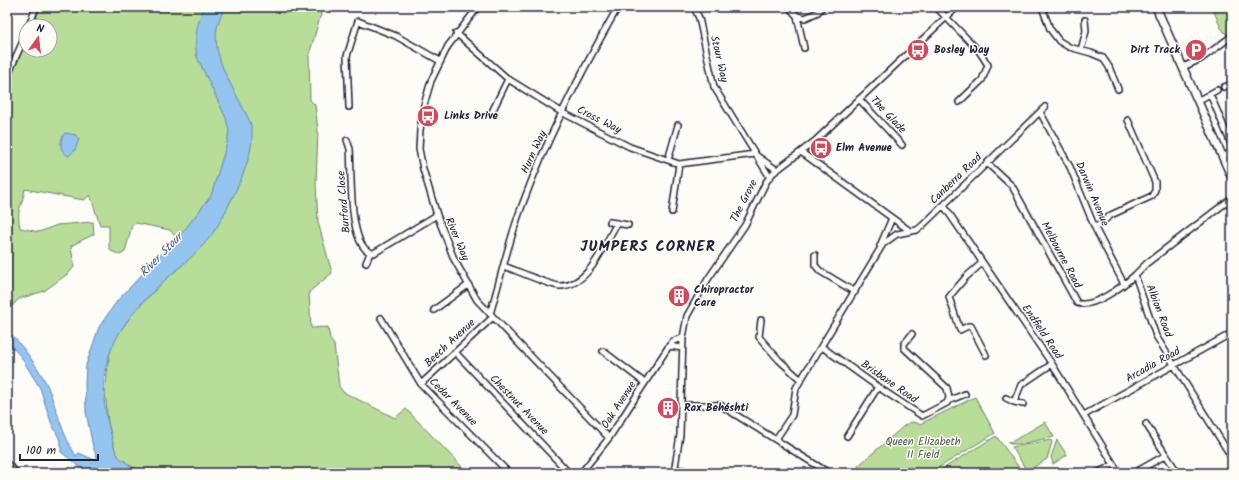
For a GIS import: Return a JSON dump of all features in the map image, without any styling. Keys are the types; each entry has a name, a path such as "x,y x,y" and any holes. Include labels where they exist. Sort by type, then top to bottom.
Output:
{"main road":[{"path":"1156,7 1224,156 1232,178"},
{"path":"7,465 15,473"}],"street":[{"path":"32,18 36,7"},
{"name":"River Way","path":"478,7 456,33 440,62 431,82 424,104 419,149 423,169 437,216 454,259 477,300 609,438"},
{"name":"Hurn Way","path":"491,315 522,205 586,64 618,7"},
{"name":"Stour Way","path":"694,7 699,18 714,87 769,176"},
{"path":"789,7 797,16 804,48"},
{"path":"797,16 805,18 818,12 822,7"},
{"path":"936,7 979,51 988,65 982,80 959,102"},
{"name":"The Grove","path":"674,471 680,435 682,405 682,348 690,309 745,225 769,176 815,141 957,7"},
{"path":"1042,7 1050,29 1059,41 1064,45 1098,56 1106,61 1118,89"},
{"path":"349,107 347,56 358,20 396,36 440,62"},
{"path":"1082,50 1086,31 1085,20"},
{"name":"Cross Way","path":"456,33 508,79 563,113 630,147 679,164 755,154"},
{"path":"1183,66 1201,59 1232,36"},
{"path":"7,77 18,52"},
{"path":"491,114 508,79"},
{"path":"1224,88 1232,84"},
{"path":"1199,100 1217,90"},
{"path":"1210,94 1232,146"},
{"name":"The Glade","path":"859,99 902,145"},
{"name":"Canberra Road","path":"876,254 889,238 902,232 917,230 944,206 1045,107"},
{"name":"Darwin Avenue","path":"1040,112 1070,167 1095,228 1124,284"},
{"path":"1095,228 1111,215 1152,196 1155,190 1155,182 1128,124"},
{"path":"668,160 678,125"},
{"name":"Burford Close","path":"347,140 350,149 354,226 360,244 370,253"},
{"path":"800,152 910,231"},
{"path":"1224,156 1232,152"},
{"name":"Stour Way","path":"755,154 777,170"},
{"name":"Melbourne Road","path":"987,163 1012,186 1077,303 1089,304 1124,284 1135,275"},
{"path":"672,212 679,164"},
{"name":"Albion Road","path":"1232,198 1147,263 1135,275 1156,336 1232,458"},
{"name":"Endfield Road","path":"944,206 1052,364 1119,473"},
{"path":"366,263 370,253 374,254 437,216"},
{"name":"Canberra Road","path":"776,439 792,415 794,394 801,380 855,292 876,254 892,218"},
{"path":"610,222 628,226"},
{"path":"504,266 559,286 573,284 587,276 617,223"},
{"path":"815,255 815,265 820,271 855,292"},
{"path":"982,263 966,277 949,297 960,330 971,326 986,355"},
{"path":"434,310 468,285"},
{"name":"Beech Avenue","path":"421,384 491,315"},
{"name":"Cedar Avenue","path":"381,318 421,384 509,473"},
{"path":"761,320 756,337 801,380"},
{"name":"Arcadia Road","path":"1084,415 1232,333"},
{"path":"912,334 903,346 947,388 948,401"},
{"name":"Oak Avenue","path":"581,473 609,438 669,346 673,341 683,338"},
{"path":"669,346 682,348"},
{"name":"Brisbane Road","path":"822,347 922,416 944,405 948,401 965,394"},
{"path":"603,351 645,382"},
{"name":"Chestnut Avenue","path":"454,352 569,473"},
{"path":"1014,402 1021,385 1052,364"},
{"path":"847,436 878,387"},
{"path":"1006,398 1023,404"},
{"path":"682,405 720,405 829,473"},
{"path":"1146,424 1178,473"},
{"path":"1134,473 1166,455"},
{"path":"1097,473 1113,465"},
{"path":"674,471 700,473"}],"green space":[{"path":"40,7 323,7 309,55 310,100 315,105 318,130 316,183 318,222 332,273 309,292 311,328 328,327 330,339 334,345 339,386 343,392 395,418 406,409 468,473 136,473 136,469 120,459 115,451 108,423 105,392 109,356 113,342 132,314 164,281 192,256 170,230 136,223 132,225 125,252 120,255 111,251 109,247 109,225 100,225 90,195 84,200 25,189 19,212 20,228 39,232 57,225 93,222 94,234 71,246 74,267 69,273 44,291 19,299 7,311 7,86 19,58 58,58 58,18 36,18"},
{"path":"1212,7 1232,7 1232,38 1230,39 1221,28"},
{"name":"Queen Elizabeth II Field","path":"975,397 995,433 930,473 862,473 858,466 905,425 912,422 920,424"},
{"path":"1045,422 1054,437 1020,444 1011,444 1008,442 1013,441"},
{"path":"996,436 1023,473 936,473"},
{"path":"1051,440 1052,442 1047,459 1027,471 1012,447"},
{"path":"1057,440 1067,455 1053,464 1051,457"}],"water":[{"name":"River Stour","path":"205,7 226,7 219,20 216,33 217,45 224,71 248,117 252,129 251,143 246,166 222,218 211,236 197,252 165,280 133,313 112,348 106,367 104,388 105,410 116,452 130,467 136,469 136,473 85,473 61,452 61,442 51,422 40,388 21,357 7,341 7,330 24,349 45,380 63,431 76,456 79,453 97,461 86,412 85,384 86,365 99,327 117,301 185,229 211,196 227,143 229,131 226,118 197,57 196,32"},
{"path":"65,133 76,135 79,139 75,150 69,156 63,152 61,146"}],"place":[{"name":"Bosley Way","path":"918,50"},
{"name":"Dirt Track","path":"1196,50"},
{"name":"Links Drive","path":"428,116"},
{"name":"Elm Avenue","path":"821,148"},
{"name":"Chiropractor Care","path":"679,296"},
{"name":"Rax Behéshti","path":"668,408"}],"district":[{"name":"JUMPERS CORNER","path":"648,247"}]}
